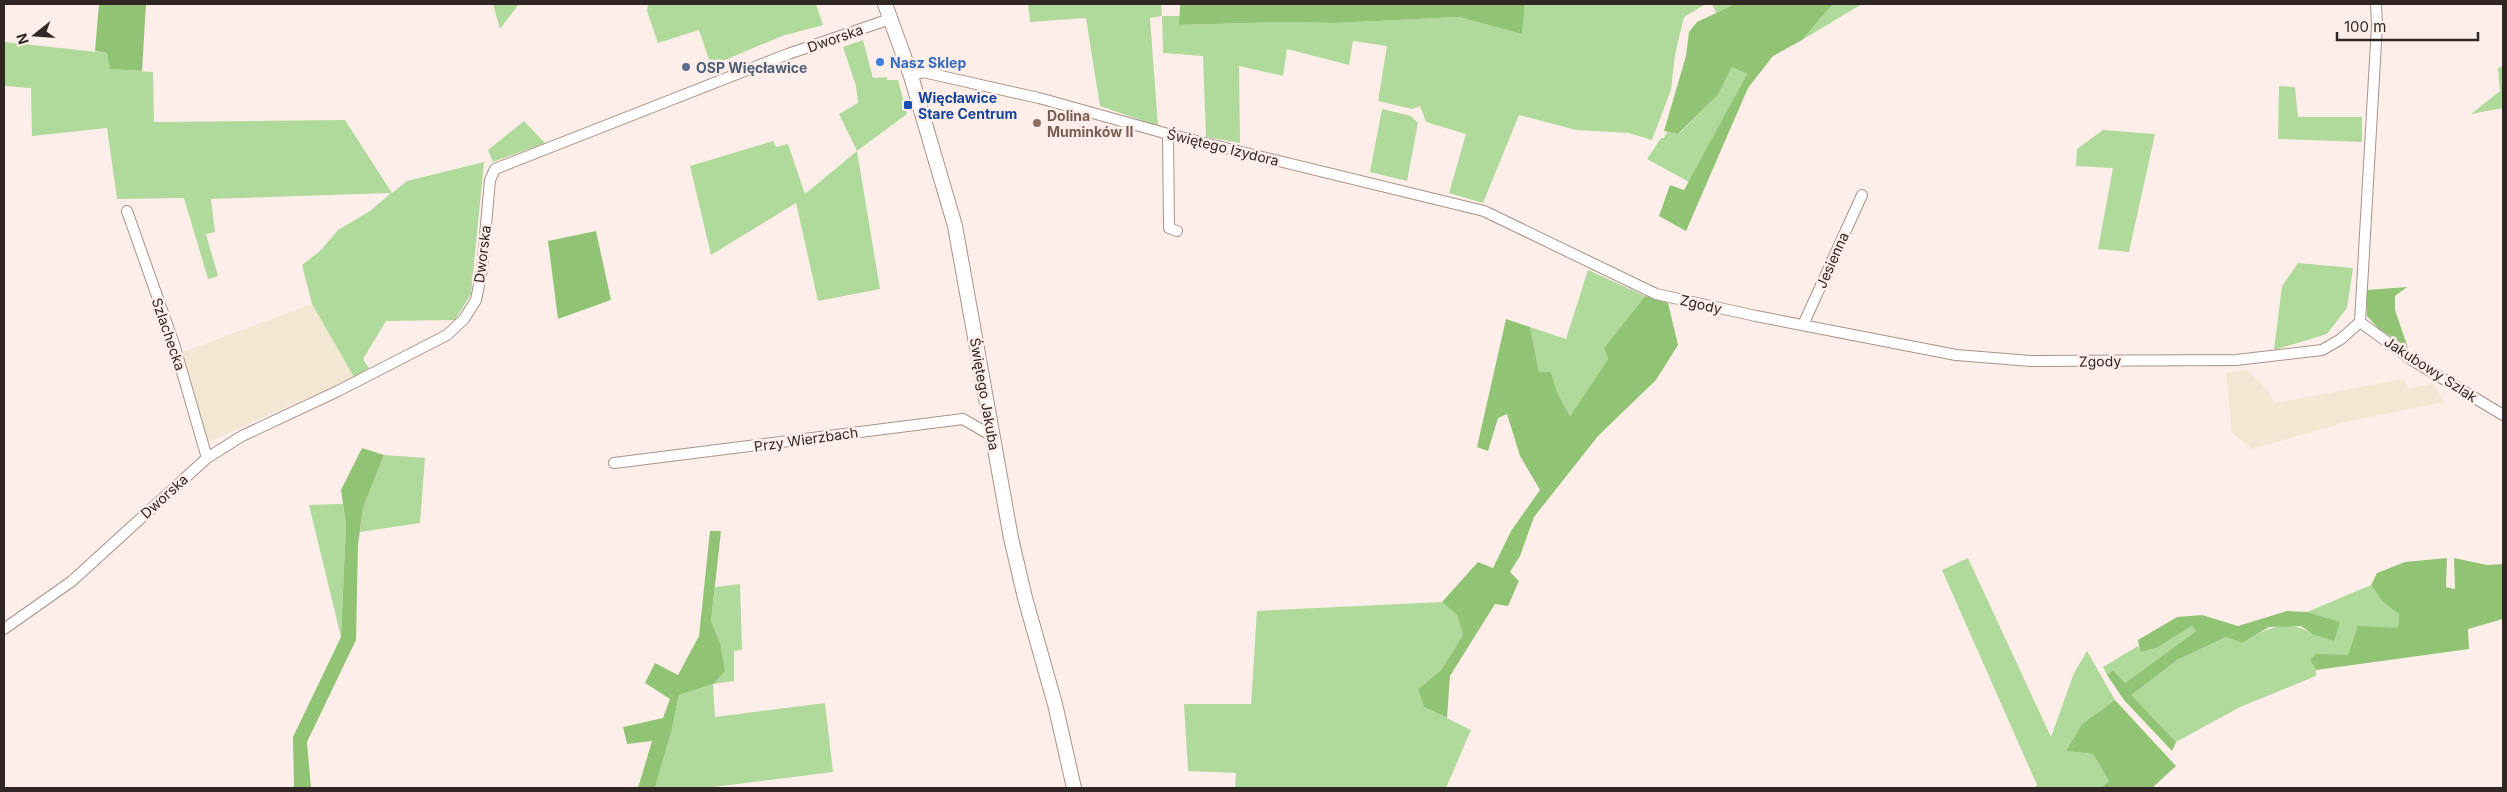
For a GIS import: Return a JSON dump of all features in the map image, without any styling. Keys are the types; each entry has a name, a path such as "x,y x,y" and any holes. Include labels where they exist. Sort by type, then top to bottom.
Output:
{"street":[{"name":"Świętego Jakuba","path":"885,4 911,76 955,226 1011,538 1025,598 1055,704 1074,788"},
{"path":"2360,322 2377,26 2376,4"},
{"name":"Dworska","path":"4,629 72,581 207,458 242,436 338,391 447,335 464,318 476,300 482,270 490,180 496,169 788,54 890,19"},
{"name":"Świętego Izydora","path":"911,76 923,72 1039,98 1168,134 1484,211 1533,234"},
{"path":"1168,134 1169,228 1177,231"},
{"name":"Jesienna","path":"1803,325 1862,195"},
{"name":"Szlachecka","path":"127,211 174,344 207,458"},
{"name":"Zgody","path":"1533,234 1656,294 1956,355 2068,362 2236,360 2322,350 2341,339 2360,322"},
{"name":"Jakubowy Szlak","path":"2360,322 2412,360 2503,415"},
{"name":"Przy Wierzbach","path":"614,463 963,419 992,436"}],"shaded area":[{"path":"312,304 354,377 208,442 183,352"},
{"path":"2247,370 2269,392 2275,403 2403,379 2409,389 2433,383 2444,402 2350,421 2252,449 2232,432 2226,373"}],"green space":[{"path":"99,4 146,4 142,71 110,69 107,53 95,51"},
{"path":"493,4 519,4 500,29"},
{"path":"648,4 816,4 823,25 782,36 711,66 699,30 658,43 647,11"},
{"path":"1028,4 1161,4 1162,16 1150,18 1158,126 1100,106 1086,18 1030,22"},
{"path":"1525,4 1706,4 1684,17 1675,55 1671,90 1652,140 1629,133 1576,130 1519,115 1483,203 1449,193 1466,134 1426,122 1420,106 1412,109 1378,101 1387,46 1353,41 1349,65 1287,49 1283,76 1239,66 1240,143 1206,137 1203,56 1163,53 1162,16 1180,16 1180,25 1282,22 1335,23 1459,17 1522,34"},
{"path":"1525,4 1522,34 1459,17 1335,23 1282,22 1179,25 1180,5"},
{"path":"1712,4 1735,4 1716,13"},
{"path":"1735,4 1833,4 1802,40 1773,56 1748,88 1686,231 1659,216 1670,185 1684,190 1747,74 1732,67 1718,95 1678,134 1664,131 1686,56 1689,32 1697,22"},
{"path":"1833,4 1862,4 1802,40"},
{"path":"863,40 873,78 887,77 887,80 898,80 907,114 857,151 839,114 858,103 856,86 843,47"},
{"path":"4,42 107,53 111,69 153,72 154,122 345,120 392,193 407,181 484,162 471,294 455,320 386,321 363,359 369,368 354,377 312,304 302,265 320,251 338,230 370,211 391,193 211,199 215,232 206,234 218,276 208,279 184,198 117,199 107,128 32,136 31,88 4,86"},
{"path":"2503,66 2503,108 2471,114 2500,91 2498,68"},
{"path":"1732,67 1747,74 1689,182 1647,159 1667,132 1679,134 1718,95"},
{"path":"2279,86 2295,87 2298,117 2362,117 2362,142 2278,139"},
{"path":"1382,109 1411,116 1418,123 1407,181 1370,172"},
{"path":"524,121 545,143 493,162 488,150"},
{"path":"2103,130 2155,134 2129,252 2098,249 2113,168 2076,166 2077,149"},
{"path":"773,141 776,147 788,144 805,194 857,151 880,289 818,301 796,203 711,255 690,166"},
{"path":"596,231 611,300 558,319 548,241"},
{"path":"2298,263 2353,268 2347,308 2327,334 2274,350 2282,286"},
{"path":"1588,270 1645,296 1604,348 1608,359 1570,416 1557,392 1551,372 1539,373 1530,327 1566,339"},
{"path":"2407,287 2395,296 2395,310 2408,348 2378,328 2367,316 2367,290"},
{"path":"1645,296 1668,303 1678,345 1656,380 1598,436 1534,517 1520,556 1510,572 1519,581 1508,606 1495,604 1450,676 1447,718 1424,707 1418,689 1441,670 1463,635 1457,615 1442,602 1478,562 1493,568 1511,531 1540,490 1520,456 1507,414 1498,418 1488,451 1477,447 1506,319 1530,327 1539,372 1551,372 1557,392 1570,416 1608,359 1604,348"},
{"path":"362,448 384,455 363,508 358,545 356,640 307,742 311,788 294,788 293,737 341,637 346,524 341,490"},
{"path":"384,455 425,458 420,523 360,532 363,508"},
{"path":"343,504 346,524 341,637 309,505"},
{"path":"710,531 721,531 711,621 720,643 725,671 713,684 679,695 672,729 655,788 638,788 652,741 627,744 623,727 663,718 670,699 645,683 655,663 678,675 699,636"},
{"path":"1968,558 2051,737 2074,673 2087,651 2115,700 2082,724 2066,751 2093,754 2109,781 2101,788 2034,788 2037,785 1942,570"},
{"path":"2447,558 2446,587 2455,589 2454,558 2487,565 2503,564 2503,619 2468,629 2469,649 2316,670 2310,660 2316,654 2348,655 2358,626 2398,628 2399,614 2383,602 2371,585 2377,573 2405,562"},
{"path":"740,584 742,650 734,651 734,681 713,684 720,643 711,621 715,587"},
{"path":"2371,585 2383,602 2399,614 2398,628 2348,655 2310,660 2316,670 2316,676 2240,707 2176,742 2130,695 2177,660 2226,637 2242,643 2259,633 2285,626 2294,626 2312,634 2339,622 2307,612"},
{"path":"1442,602 1457,615 1463,635 1441,670 1418,689 1424,707 1471,730 1446,788 1235,788 1236,773 1188,771 1184,704 1251,704 1257,611"},
{"path":"2287,611 2307,612 2340,622 2334,641 2312,634 2301,626 2269,627 2242,643 2226,637 2177,660 2131,695 2176,742 2172,751 2124,700 2107,675 2113,670 2125,683 2196,631 2192,626 2157,648 2140,652 2138,640 2177,617 2202,615 2238,626"},
{"path":"2192,626 2196,631 2125,683 2113,670 2107,675 2103,667 2138,646 2140,652 2157,648"},
{"path":"713,684 715,717 825,703 833,772 705,788 655,788 672,729 679,695"},
{"path":"2115,700 2176,766 2152,788 2101,788 2109,781 2093,754 2066,751 2082,724"}],"place":[{"name":"Nasz Sklep","path":"880,62"},
{"name":"OSP Więcławice","path":"686,67"},
{"name":"Więcławice Stare Centrum","path":"908,105"},
{"name":"Dolina Muminków II","path":"1037,123"}]}
